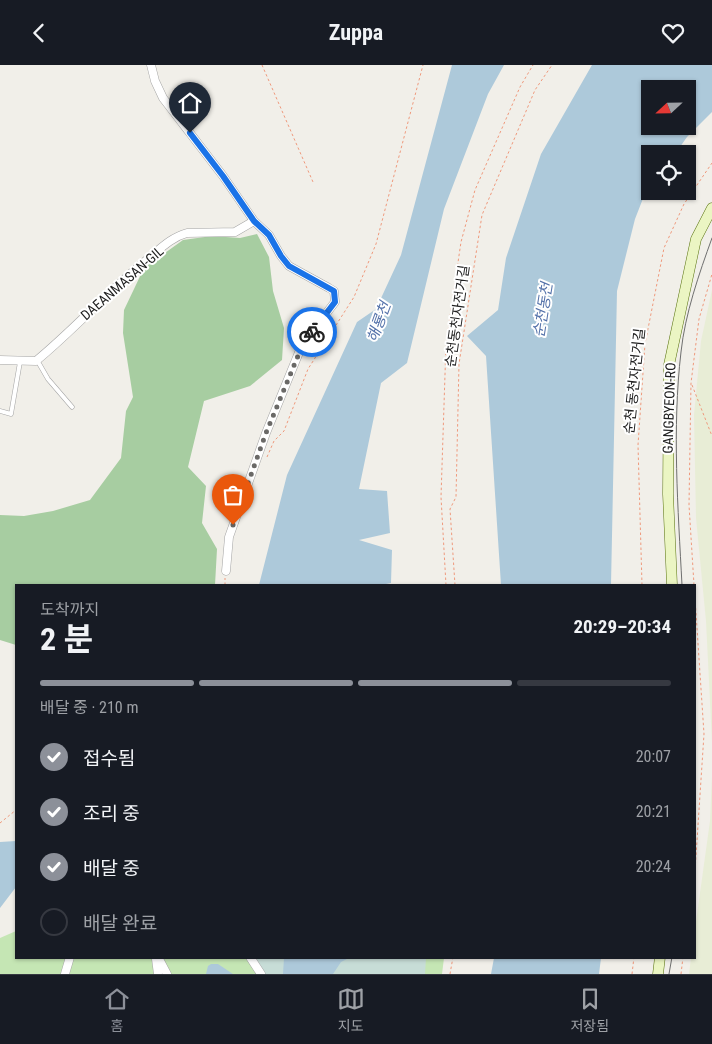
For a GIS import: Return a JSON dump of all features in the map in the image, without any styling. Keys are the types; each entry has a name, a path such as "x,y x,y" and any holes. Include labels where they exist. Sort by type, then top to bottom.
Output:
{"street":[{"path":"151,65 155,81 163,98 223,176 254,221 269,235 289,266 334,291 335,302 300,351 266,433 229,537 226,571"},
{"name":"GANGBYEON-RO","path":"672,584 668,494 669,365 696,239 712,207"},
{"name":"DAEANMASAN-GIL","path":"37,360 129,274 171,240 187,233 235,232 254,221"},
{"path":"0,360 37,360"},
{"path":"65,974 69,959"},
{"path":"157,959 158,974"},
{"path":"158,959 167,974"},
{"path":"251,959 261,974"},
{"path":"658,974 660,959"}],"lane":[{"path":"37,360 48,379 72,407"},
{"path":"0,411 11,414 20,361"}],"path":[{"path":"262,65 313,182"},
{"path":"266,459 274,441 284,431 308,369 354,297 376,244 423,65"},
{"path":"446,584 441,497 446,344 461,242 475,191 520,87 533,65"},
{"name":"순천동천자전거길","path":"455,584 450,509 456,497 458,364 482,215 535,90 552,65"},
{"name":"순천 동천자전거길","path":"642,584 638,445 645,344 664,248 684,204 712,163"},
{"path":"694,584 688,505 691,383 699,319 712,275"},
{"path":"691,383 712,436"},
{"path":"225,584 226,571"},
{"path":"696,613 704,734 696,856"},
{"path":"0,823 15,811"},
{"path":"450,974 453,959"},
{"path":"632,974 634,959"},
{"path":"681,974 684,959"}],"green space":[{"path":"257,234 269,257 273,291 284,328 282,360 250,386 204,401 188,467 206,486 202,523 217,549 215,584 15,584 15,645 0,640 0,515 24,516 53,511 90,500 121,458 126,411 133,397 123,333 124,310 144,268 183,240 212,236 240,238"},
{"path":"712,290 712,742 706,621 696,518 694,415 701,341"},
{"path":"712,776 712,974 689,974 691,959 696,959 696,922 710,821"},
{"path":"15,931 15,959 444,959 442,974 0,974 0,938"}],"shaded area":[{"path":"255,959 426,959 425,974 264,974"}],"water":[{"name":"해룡천","path":"452,65 504,65 488,94 444,209 407,363 381,383 359,489 387,491 390,533 359,540 392,550 391,583 259,584 287,475 357,322 376,309 401,255"},
{"name":"순천동천","path":"592,65 712,65 712,112 696,128 696,80 641,80 641,135 689,135 681,145 641,145 642,200 635,219 617,291 611,584 501,584 486,356 467,336 498,310 506,258 541,154"},
{"path":"15,841 15,888 0,908 0,842"},
{"path":"284,959 347,959 341,962 333,974 283,974"},
{"path":"494,959 601,959 599,974 491,974"},
{"path":"218,964 233,974 206,974 208,966"}],"tram line":[{"path":"682,584 676,439 678,381 683,338 689,309 712,238"},
{"path":"669,974 672,959"}],"way so far":[{"path":"233,525 266,433 300,351 312,332"}],"route":[{"path":"190,133 243,203 254,221 269,235 284,261 289,266 334,291 335,302 312,332"}]}
